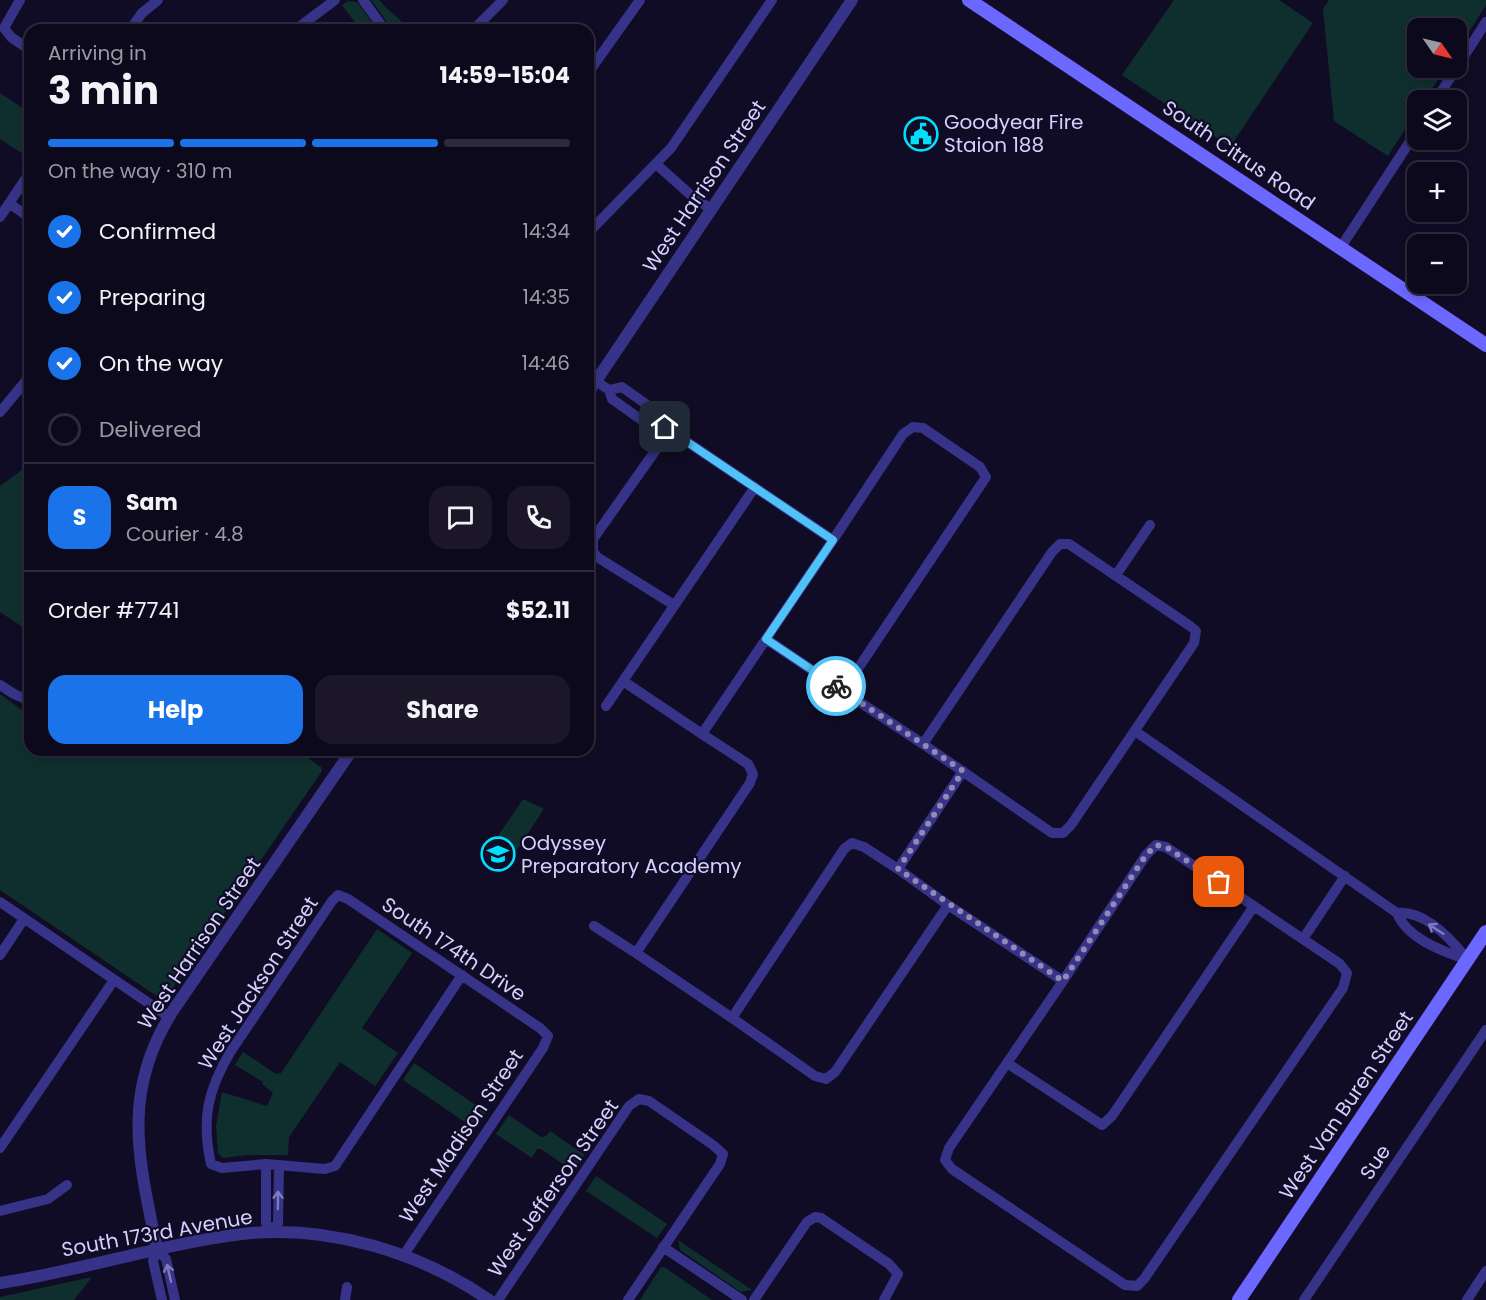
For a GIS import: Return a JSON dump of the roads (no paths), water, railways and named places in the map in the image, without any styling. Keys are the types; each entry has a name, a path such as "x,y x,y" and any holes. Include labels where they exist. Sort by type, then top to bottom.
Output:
{"main road":[{"name":"South Citrus Road","path":"969,0 1486,345"},
{"name":"West Van Buren Street","path":"1239,1300 1486,932"}],"street":[{"path":"20,0 4,28 11,37 24,46"},
{"path":"134,24 158,0"},
{"path":"303,24 335,0"},
{"path":"363,0 381,24"},
{"path":"479,24 503,0"},
{"path":"594,65 640,0"},
{"path":"594,226 671,148 772,0"},
{"name":"West Harrison Street","path":"594,384 852,0"},
{"path":"1442,90 1486,22"},
{"path":"1341,247 1407,146"},
{"path":"656,164 693,198 711,209"},
{"path":"0,217 24,181"},
{"path":"9,203 24,214"},
{"path":"596,381 609,390 612,399 654,429 668,429 833,540"},
{"path":"0,412 24,383"},
{"path":"609,390 622,387 664,417 668,429"},
{"path":"702,734 903,434 913,427 923,428 980,467 986,477 843,691"},
{"path":"594,538 668,429"},
{"path":"606,706 754,487"},
{"path":"1116,576 1150,525"},
{"path":"766,639 1052,833 1063,833 1071,825 1194,643 1196,632 1069,544 1060,544 1052,552 923,744"},
{"path":"594,552 597,557 674,605"},
{"path":"623,681 748,764 753,774 750,783 636,953"},
{"path":"0,685 24,698"},
{"path":"1135,731 1397,913 1401,925 1439,950 1467,960"},
{"name":"West Harrison Street","path":"162,1300 153,1261 157,1249 145,1188 137,1117 141,1090 151,1053 169,1017 348,756"},
{"path":"898,869 963,771"},
{"path":"732,1018 844,849 852,843 864,846 1063,981"},
{"path":"1156,845 1166,847 1254,906 1343,969 1347,974 1343,988 1144,1279 1137,1287 1125,1286 952,1169 945,1160 949,1148 1146,855 1156,845"},
{"path":"1303,939 1345,876"},
{"name":"South 174th Drive","path":"338,895 348,899 462,975 540,1028 548,1036"},
{"name":"West Jackson Street","path":"266,1164 222,1168 211,1164 205,1131 213,1087 220,1068 338,895"},
{"path":"0,902 169,1017"},
{"path":"594,926 815,1076 826,1079 835,1072 948,905"},
{"path":"1007,1063 1102,1125 1112,1116 1254,906"},
{"path":"1397,913 1409,912 1449,938 1467,960"},
{"path":"0,955 24,919"},
{"path":"279,1165 278,1223 272,1232 266,1223 266,1164 325,1168 335,1166 462,975"},
{"path":"0,1148 114,980"},
{"name":"Sue","path":"1304,1300 1486,1030"},
{"name":"West Madison Street","path":"403,1256 543,1048 548,1036"},
{"name":"West Jefferson Street","path":"498,1300 629,1106 639,1099 649,1101 714,1145 723,1154 720,1164 663,1247"},
{"path":"0,1211 48,1199 67,1185"},
{"path":"754,1300 807,1222 815,1217 821,1218 889,1264 898,1274 884,1300"},
{"name":"South 173rd Avenue","path":"0,1283 157,1249 242,1234 272,1232 313,1234 382,1249 425,1264 489,1300"},
{"path":"628,1300 663,1247 742,1300"},
{"name":"West Harrison Street","path":"157,1249 166,1259 175,1300"},
{"path":"1467,1300 1486,1271"},
{"path":"345,1300 347,1287"}],"place":[{"name":"Goodyear Fire Staion 188","path":"921,134"},
{"name":"Odyssey Preparatory Academy","path":"498,854"}]}
